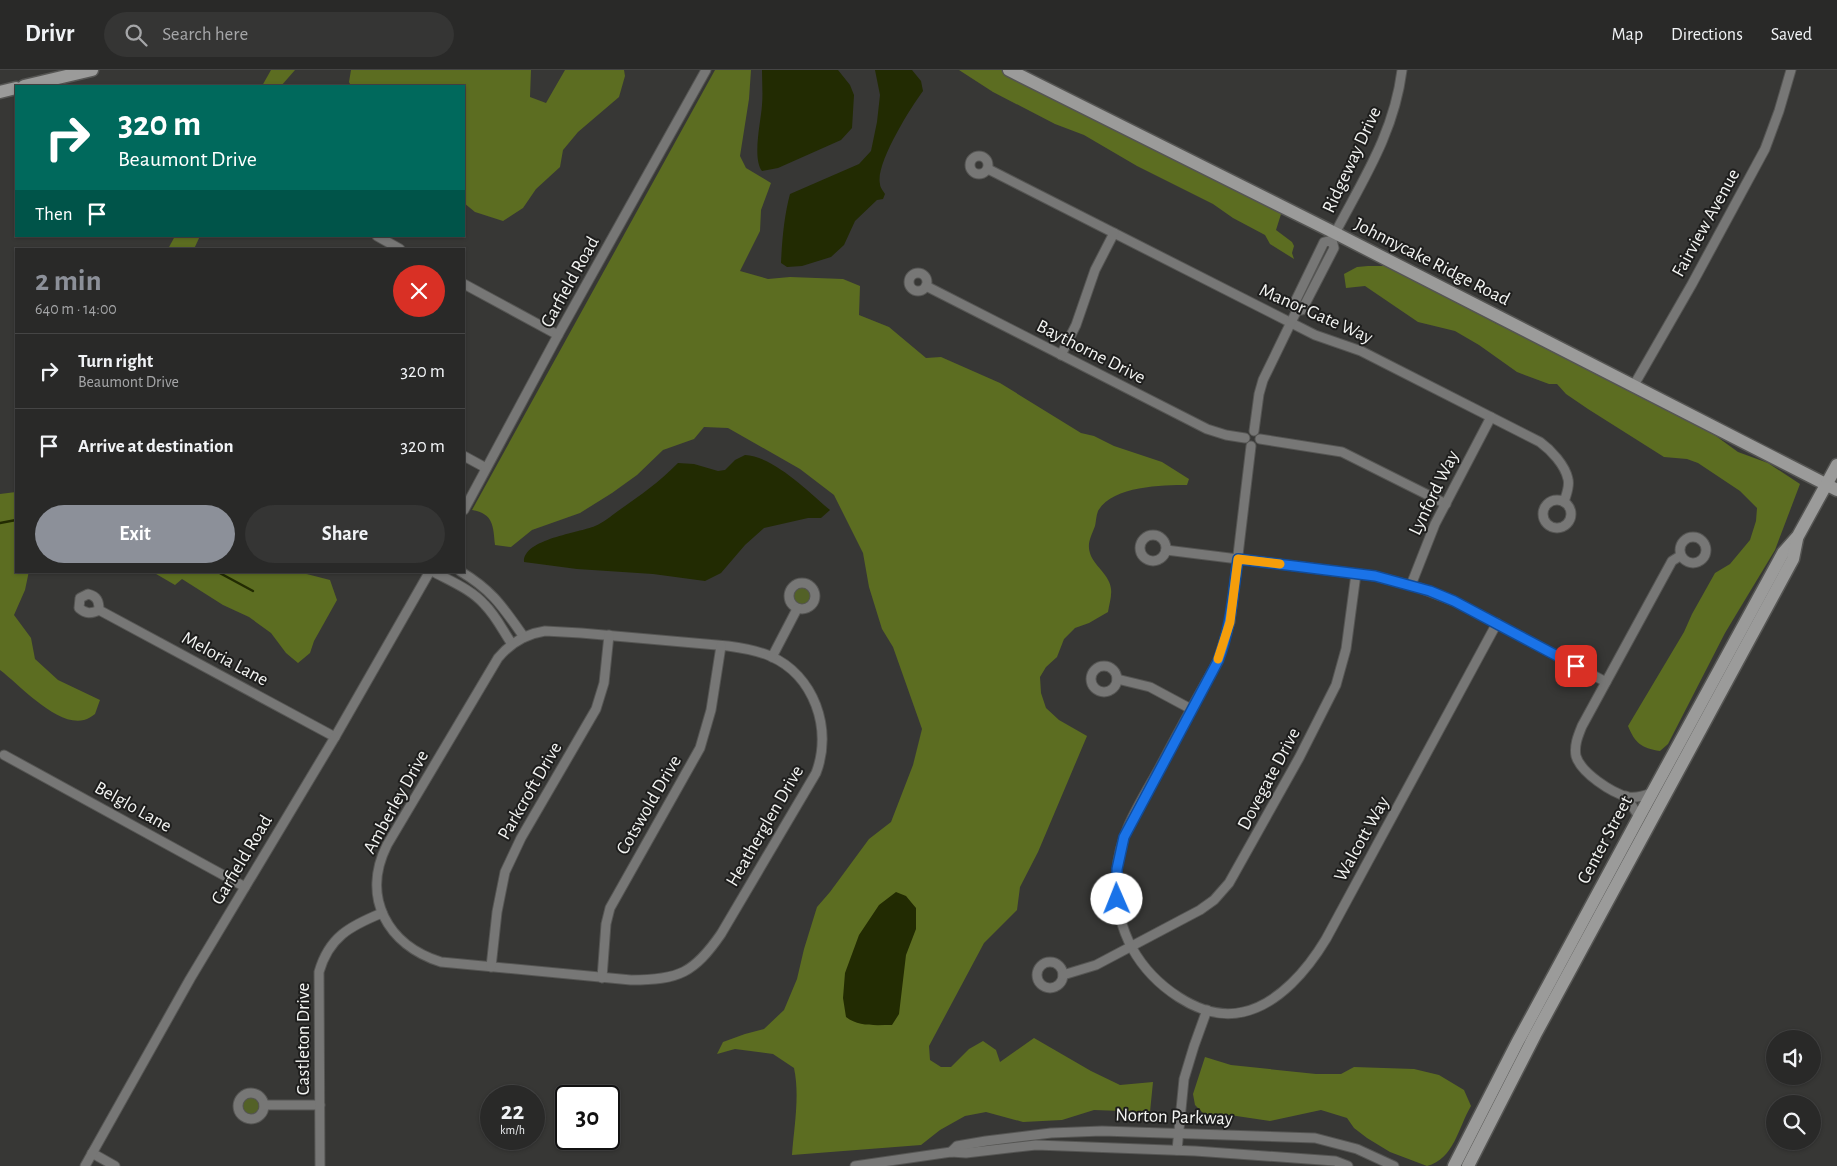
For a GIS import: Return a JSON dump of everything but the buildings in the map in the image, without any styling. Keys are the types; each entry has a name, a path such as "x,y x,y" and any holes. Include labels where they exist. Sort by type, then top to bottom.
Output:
{"main road":[{"path":"28,85 92,70"},
{"name":"Johnnycake Ridge Road","path":"1009,70 1333,237 1634,385 1832,487"},
{"path":"0,92 15,88"},
{"name":"Center Street","path":"1468,1166 1475,1138 1651,793 1783,553 1798,536 1832,487 1837,465"},
{"name":"Center Street","path":"1454,1166 1475,1138 1535,1035 1793,559 1798,536"}],"street":[{"name":"Garfield Road","path":"465,508 558,335 706,70"},
{"name":"Ridgeway Drive","path":"1290,323 1297,310 1302,310 1334,248 1333,237 1382,143 1395,108 1402,70"},
{"name":"Fairview Avenue","path":"1634,385 1692,284 1765,149 1791,70"},
{"name":"Manor Gate Way","path":"988,169 1290,323 1325,340 1361,351 1540,442 1560,464 1568,480 1568,489 1564,502"},
{"path":"1061,355 1076,324 1095,270 1114,233"},
{"path":"379,237 398,248"},
{"path":"465,285 558,335"},
{"name":"Baythorne Drive","path":"926,286 1208,429 1245,438"},
{"path":"1254,431 1259,394 1263,380 1290,323"},
{"name":"Lynford Way","path":"1411,585 1430,537 1491,417"},
{"path":"1254,431 1259,434 1260,439 1258,445 1252,446 1246,443 1245,438 1249,432 1254,431"},
{"path":"1260,439 1342,452 1446,504"},
{"name":"Walcott Way","path":"1252,446 1230,622 1224,643 1218,661 1132,820 1120,847 1117,869 1117,899 1121,920 1132,947 1150,972 1160,982 1186,1001 1207,1010 1231,1014 1261,1006 1281,993 1318,952 1497,623"},
{"path":"465,457 486,468"},
{"path":"1166,550 1356,574 1411,585 1454,601 1606,682"},
{"path":"1651,793 1641,797 1626,796 1588,774 1582,769 1576,754 1576,741 1672,561 1680,556"},
{"name":"Garfield Road","path":"88,1165 92,1153 190,979 430,573"},
{"path":"435,573 461,586 479,598 517,640"},
{"path":"463,573 490,593 504,607 517,640"},
{"name":"Dovegate Drive","path":"1063,975 1096,965 1206,906 1233,878 1336,685 1346,649 1356,574"},
{"path":"772,657 797,609"},
{"name":"Meloria Lane","path":"99,610 334,737"},
{"name":"Heatherglen Drive","path":"517,640 532,633 556,631 748,649 783,663 800,678 814,700 821,723 822,754 816,773 721,934 707,955 687,970"},
{"name":"Parkcroft Drive","path":"490,967 499,897 505,872 521,838 596,709 604,683 609,635"},
{"name":"Amberley Drive","path":"517,640 498,658 382,855 376,880 382,914 405,944 421,954 440,962 602,978 655,980 678,975 687,970"},
{"name":"Cotswold Drive","path":"602,978 606,924 610,908 700,748 712,710 720,646"},
{"path":"1117,679 1150,688 1191,709"},
{"name":"Belglo Lane","path":"4,755 245,887"},
{"path":"1626,796 1639,817"},
{"name":"Castleton Drive","path":"320,1166 318,984 322,963 332,944 342,933 354,925 382,914"},
{"path":"1177,1150 1184,1079 1207,1010"},
{"path":"264,1105 320,1105"},
{"name":"Norton Parkway","path":"951,1152 958,1146 967,1144 1051,1133 1102,1131 1314,1138 1357,1149 1394,1166"},
{"name":"Norton Parkway","path":"855,1166 951,1152 966,1153 1036,1145 1177,1150 1336,1161 1348,1166"},
{"path":"92,1153 115,1166"}],"shaded area":[{"path":"762,70 838,70 850,85 854,95 852,128 841,140 778,168 762,171 759,165 757,149 762,101"},
{"path":"875,70 912,70 921,81 923,91 895,136 883,163 880,185 885,194 883,199 877,200 855,221 844,245 831,257 802,266 787,267 781,263 786,211 790,194 859,164 871,151 880,95"},
{"path":"745,455 767,461 779,468 830,510 821,518 808,518 764,528 745,545 721,573 705,581 653,574 577,569 524,562 526,554 542,542 598,525 649,488 678,463 694,464 718,471 725,470 735,460"},
{"path":"798,587 806,587 811,592 809,603 798,605 793,600 793,592"},
{"path":"896,892 906,896 916,908 916,929 906,955 899,1014 892,1025 868,1025 856,1022 846,1017 843,998 845,973 859,935 879,905"},
{"path":"247,1097 255,1097 260,1102 258,1113 247,1115 242,1110 242,1102"}],"green space":[{"path":"271,70 295,70 282,85 263,85"},
{"path":"351,70 531,70 530,97 546,103 565,70 624,70 625,76 619,97 578,132 563,150 560,167 536,189 523,208 503,221 475,212 465,204 465,85 350,85 349,82"},
{"path":"715,70 751,70 749,99 740,156 746,168 771,183 761,210 760,231 740,271 768,279 790,277 843,279 860,286 859,315 889,327 926,358 941,357 1000,383 1081,433 1094,436 1114,446 1162,462 1189,479 1187,485 1138,489 1114,496 1098,511 1089,548 1093,560 1110,584 1111,595 1108,612 1089,623 1075,628 1064,639 1057,657 1046,667 1040,677 1041,693 1046,708 1059,720 1087,736 1038,852 1020,887 1017,910 984,943 929,1046 930,1060 941,1067 951,1067 969,1049 983,1041 996,1050 1000,1062 1034,1038 1091,1071 1120,1085 1153,1082 1150,1112 1094,1110 1062,1120 1023,1122 986,1112 965,1116 940,1130 921,1145 792,1155 797,1100 794,1068 773,1054 735,1049 717,1054 723,1042 764,1029 784,1010 797,979 817,907 869,839 891,822 913,765 922,729 893,647 882,629 869,587 863,553 834,495 800,469 728,428 704,427 694,439 663,450 637,475 580,513 532,530 511,547 495,545 491,522 485,514 472,510"},
{"path":"959,70 1003,70 1282,211 1276,230 1292,242 1294,246 1292,253 1294,259 1270,244 1265,235 1233,218 1213,204 1137,166 1084,135 1055,124 993,92"},
{"path":"174,237 200,237 194,248 169,248"},
{"path":"1392,266 1495,323 1541,344 1709,431 1738,452 1768,463 1800,484 1775,550 1725,633 1668,744 1660,751 1643,746 1636,741 1628,726 1684,632 1715,573 1730,564 1750,540 1756,521 1757,508 1740,491 1698,463 1687,459 1664,457 1566,394 1557,384 1549,384 1517,372 1479,345 1455,331 1418,322 1365,286 1346,288 1344,274 1357,267"},
{"path":"15,492 15,573 29,573 25,590 14,615 31,638 35,659 58,680 100,700 95,714 84,720 62,717 51,711 0,670 0,494"},
{"path":"154,573 303,573 330,580 337,600 314,641 310,653 298,663 286,653 271,633 249,617 223,605 182,579 175,585"},
{"path":"1205,1057 1231,1065 1316,1074 1341,1074 1354,1067 1414,1069 1439,1075 1464,1090 1471,1106 1449,1150 1443,1157 1427,1166 1390,1152 1354,1128 1347,1118 1321,1110 1270,1121 1223,1114 1204,1114 1195,1105 1193,1094"}],"waterway":[{"path":"0,523 15,520"},
{"path":"220,573 253,591"}],"slow traffic":[{"path":"1218,659 1230,622 1238,559 1280,564"}],"route":[{"path":"1117,899 1118,858 1128,826 1218,661 1230,622 1238,559 1375,576 1430,591 1497,623 1576,666"}]}
